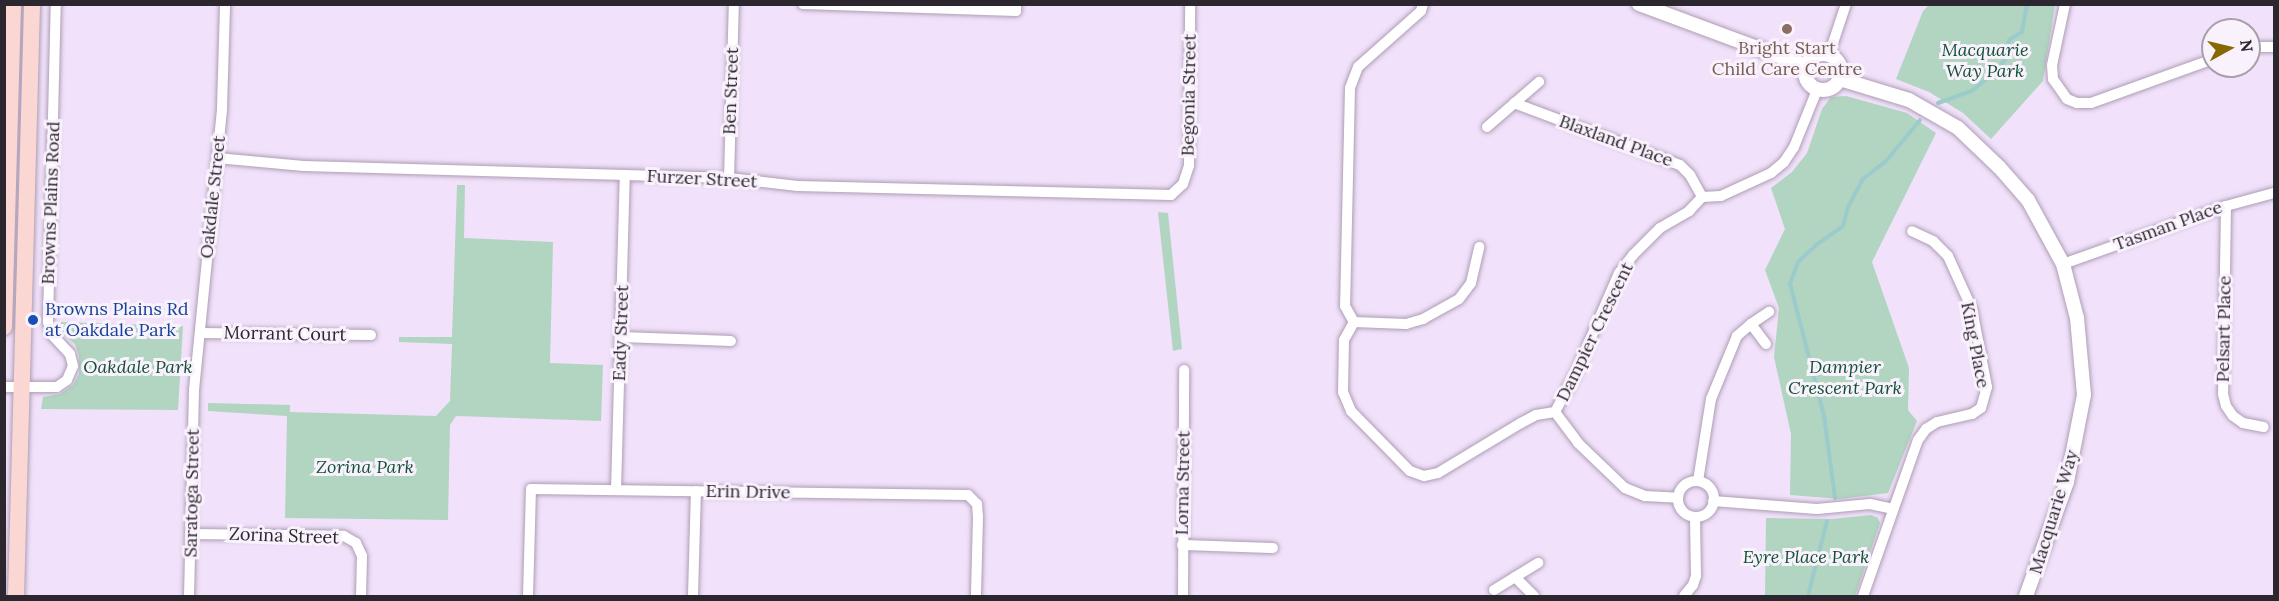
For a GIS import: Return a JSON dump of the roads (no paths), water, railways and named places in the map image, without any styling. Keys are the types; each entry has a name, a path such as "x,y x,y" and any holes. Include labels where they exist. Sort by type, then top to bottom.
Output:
{"main road":[{"path":"4,327 13,4"},
{"name":"Browns Plains Road","path":"16,597 32,4"}],"street":[{"name":"Browns Plains Road","path":"22,387 57,387 67,380 73,366 70,354 52,335 48,322 56,4"},
{"name":"Oakdale Street","path":"194,390 218,158 225,4"},
{"name":"Ben Street","path":"729,178 734,4"},
{"path":"803,4 1016,8"},
{"name":"Begonia Street","path":"1184,184 1189,166 1190,4"},
{"path":"1423,4 1422,11 1358,67 1350,88 1345,306 1354,322 1406,324 1423,319 1459,299 1471,283 1479,247"},
{"path":"1639,4 1806,66"},
{"path":"1829,55 1846,4"},
{"path":"2065,4 2052,65 2053,79 2067,99 2077,103 2091,103 2201,63"},
{"path":"1829,55 1840,64 1840,79 1833,88 1817,90 1808,83 1806,66 1812,57 1829,55"},
{"name":"Macquarie Way","path":"1840,79 1909,100 1958,128 2000,167 2028,200 2063,264 2077,318 2084,395 2067,482 2026,597"},
{"path":"1487,126 1539,81"},
{"path":"1702,197 1721,196 1771,173 1784,162 1794,147 1817,90"},
{"name":"Blaxland Place","path":"1514,103 1680,165 1690,175 1702,197"},
{"name":"Furzer Street","path":"218,158 304,166 729,178 798,186 1171,195 1184,184"},
{"name":"Eady Street","path":"616,490 625,176"},
{"name":"Tasman Place","path":"2063,264 2226,206 2274,193"},
{"name":"Dampier Crescent","path":"1354,322 1344,340 1343,392 1351,411 1410,471 1424,476 1438,473 1521,423 1536,416 1555,412 1574,377 1619,273 1660,228 1689,211 1702,197"},
{"name":"Pelsart Place","path":"2226,206 2223,394 2226,406 2234,417 2243,423 2264,427"},
{"name":"King Place","path":"1893,509 1918,440 1926,429 1937,422 1972,414 1981,408 1987,387 1972,309 1948,256 1933,241 1912,231"},
{"path":"1698,481 1711,399 1737,336 1768,312"},
{"path":"1751,324 1766,344"},
{"name":"Morrant Court","path":"200,333 371,335"},
{"path":"621,337 731,341"},
{"name":"Lorna Street","path":"1184,370 1182,545 1184,597"},
{"path":"4,387 22,387"},
{"name":"Saratoga Street","path":"189,597 194,390"},
{"path":"1555,412 1578,443 1625,488 1645,496 1678,498"},
{"path":"1698,481 1711,490 1713,501 1709,510 1695,517 1681,509 1678,498 1679,492 1687,483 1698,481"},
{"name":"Erin Drive","path":"528,597 531,489 968,495 977,504 976,597"},
{"path":"693,597 696,491"},
{"path":"1713,501 1817,509 1870,504 1893,509 1863,597"},
{"path":"1684,597 1693,585 1696,576 1695,517"},
{"name":"Zorina Street","path":"191,534 344,536 356,543 362,556 361,597"},
{"path":"1182,545 1274,548"},
{"path":"1494,590 1538,563"},
{"path":"1515,577 1533,597"}],"waterway":[{"path":"1938,103 1973,90 1998,70 2005,59 2009,40 2022,32 2027,4"},
{"path":"1835,498 1824,416 1790,284 1798,262 1816,245 1843,226 1848,207 1863,179 1886,161 1920,120"},
{"path":"1808,596 1827,521"}],"place":[{"name":"Bright Start Child Care Centre","path":"1787,29"},
{"name":"Browns Plains Rd at Oakdale Park","path":"33,320"}],"park label":[{"name":"Macquarie Way Park","path":"1985,61"},
{"name":"Oakdale Park","path":"138,367"},
{"name":"Dampier Crescent Park","path":"1845,378"},
{"name":"Zorina Park","path":"365,467"},
{"name":"Eyre Place Park","path":"1806,557"}]}
